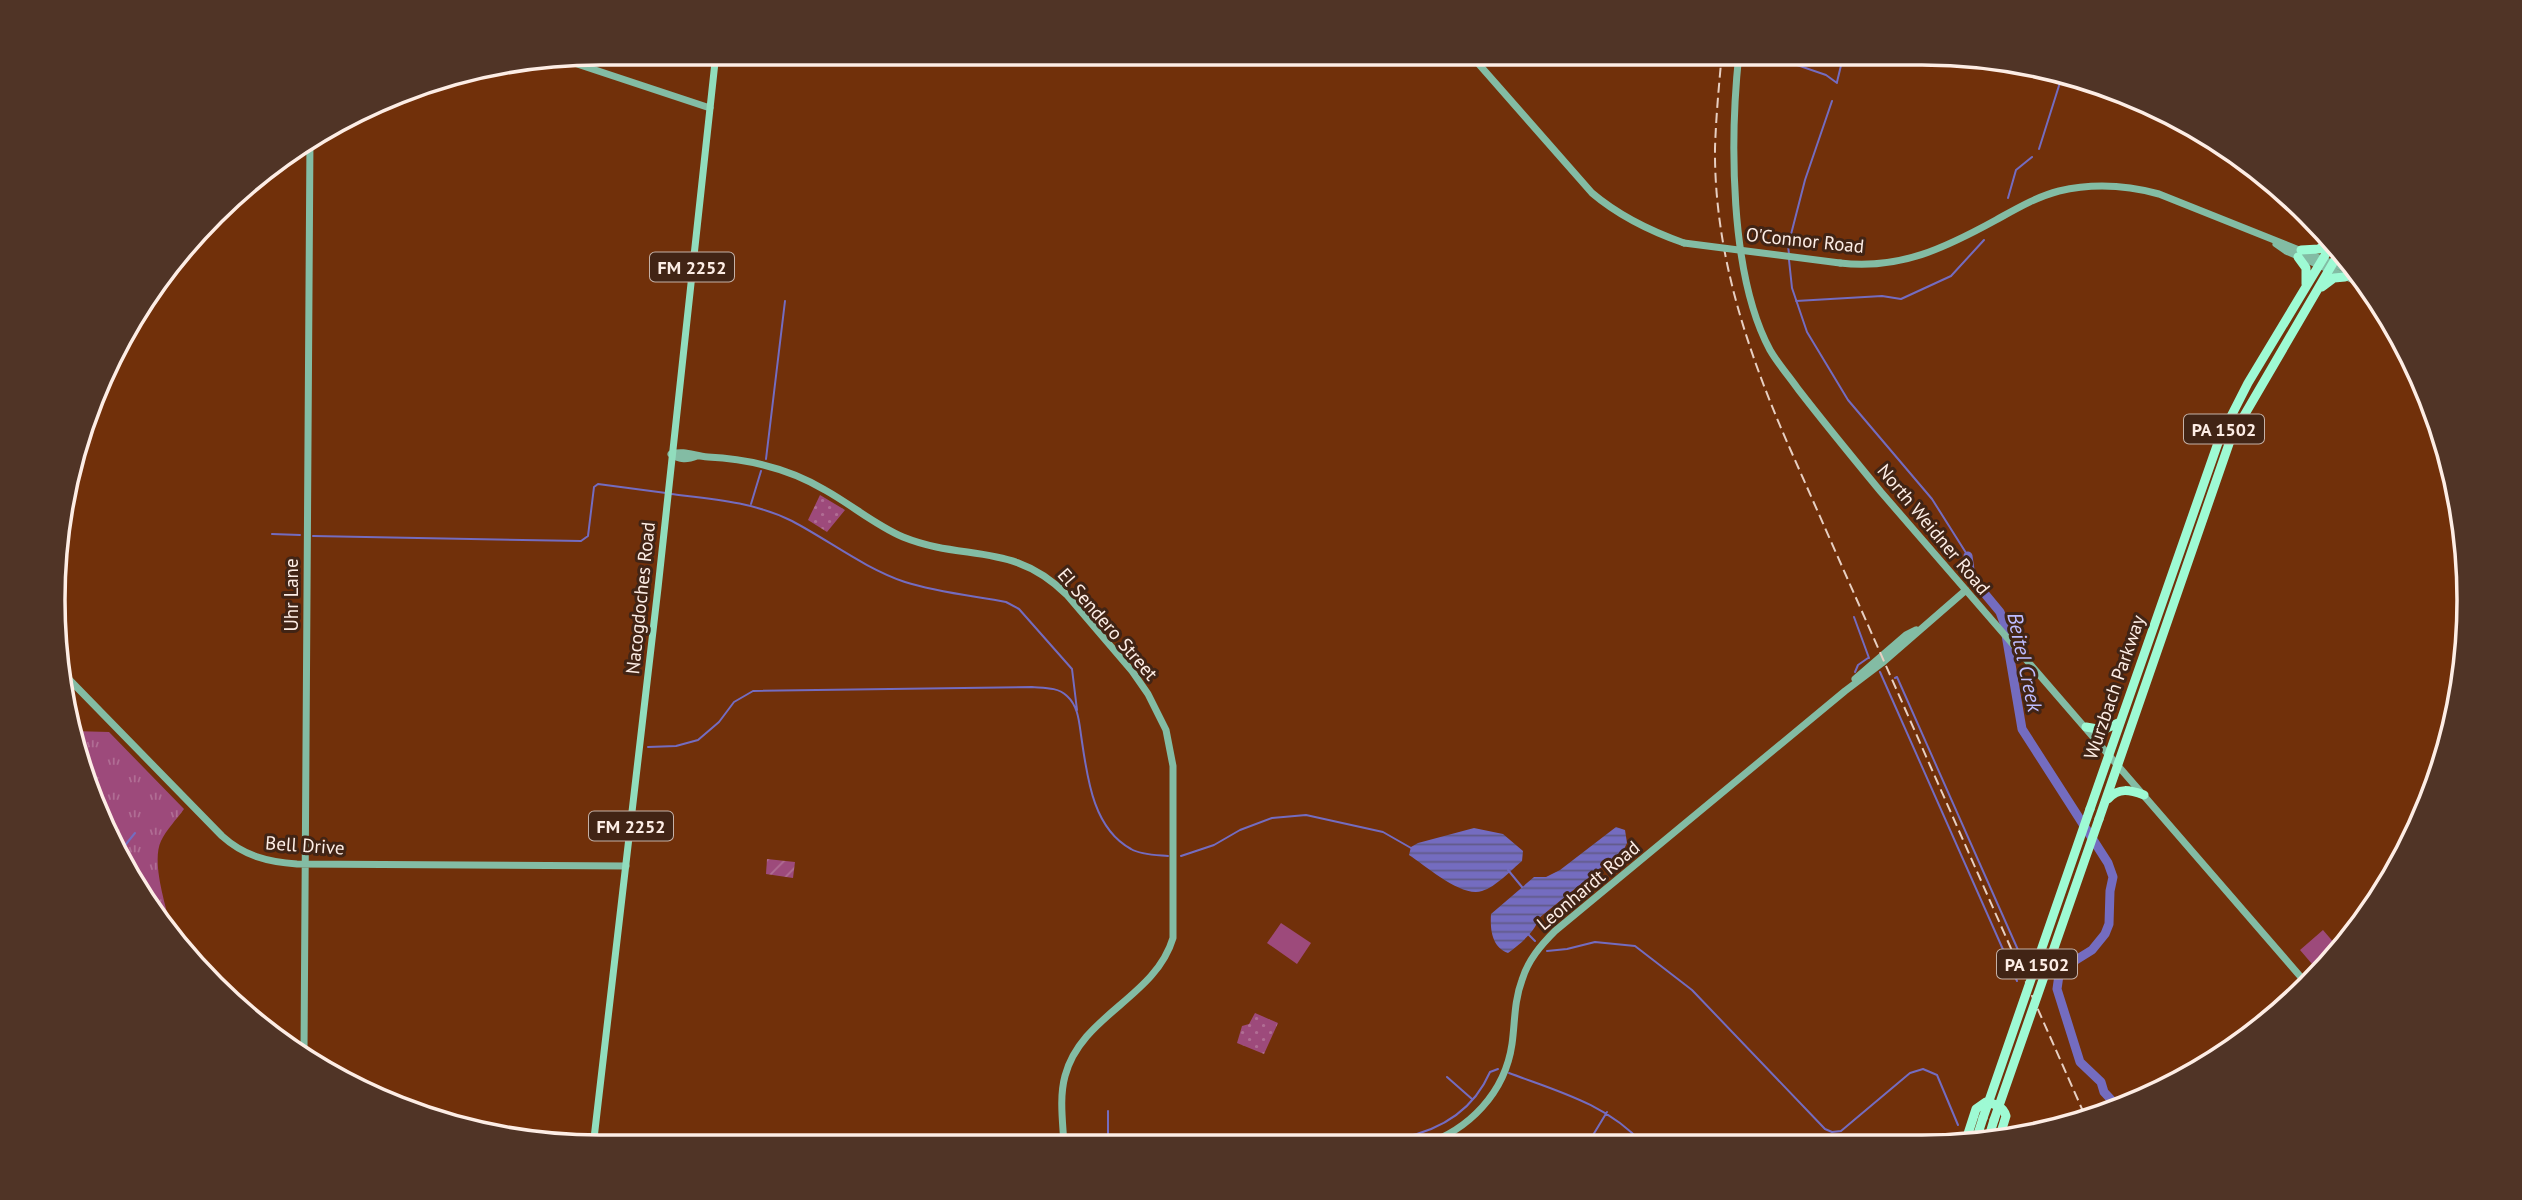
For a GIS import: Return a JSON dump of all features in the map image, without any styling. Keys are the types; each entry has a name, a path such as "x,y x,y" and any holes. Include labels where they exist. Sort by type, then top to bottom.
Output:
{"highway":[{"path":"2306,284 2306,268 2300,253 2323,246"},
{"path":"2320,262 2327,250"},
{"path":"2331,267 2335,260"},
{"name":"Wurzbach Parkway","path":"1988,1131 1989,1119 2090,810 2219,440 2248,383 2320,262"},
{"name":"Wurzbach Parkway","path":"1981,1132 1989,1119 2105,803 2231,438 2331,267"},
{"path":"2316,293 2334,278 2348,275"},
{"path":"2086,727 2106,729 2120,722"},
{"path":"2105,803 2114,793 2123,789 2144,795"},
{"path":"1968,1133 1976,1109 1986,1102 1995,1104 2005,1112 2002,1129"}],"main road":[{"name":"Nacogdoches Road","path":"595,1135 715,65"}],"street":[{"name":"O'Connor Road","path":"1480,65 1592,193 1642,227 1684,243 1858,265 1891,262 1939,250 2035,199 2058,191 2092,186 2125,187 2159,194 2272,240 2286,251 2300,253 2345,272"},
{"name":"North Weidner Road","path":"1738,65 1734,178 1748,286 1766,341 1776,358 1837,438 1997,627 2301,977"},
{"path":"582,66 710,108"},
{"name":"Uhr Lane","path":"304,1046 310,150"},
{"name":"El Sendero Street","path":"671,454 679,459 697,456 732,458 769,467 822,488 879,525 906,538 1008,559 1030,567 1067,595 1132,671 1156,707 1166,730 1172,758 1173,938 1157,972 1087,1035 1073,1054 1063,1087 1064,1135"},
{"name":"Leonhardt Road","path":"1446,1135 1462,1126 1490,1099 1503,1074 1510,1055 1521,981 1532,957 1544,942 1845,691 1884,662 1966,590"},
{"name":"Bell Drive","path":"71,681 229,843 261,859 305,864 626,866"}],"green space":[{"path":"820,495 845,510 827,532 808,520"},
{"path":"81,731 109,732 184,809 163,837 158,850 160,884 168,916 136,868 120,837 105,805"},
{"path":"767,859 795,862 793,878 766,874"},
{"path":"1281,923 1311,943 1297,964 1267,943"},
{"path":"2323,930 2333,942 2312,964 2300,950"},
{"path":"1255,1013 1278,1023 1264,1054 1237,1043 1242,1026 1249,1024"}],"shaded area":[{"path":"1616,827 1625,830 1627,843 1624,849 1539,918 1531,933 1508,953 1498,947 1492,932 1491,914 1534,877 1546,877 1560,870"},
{"path":"1474,828 1503,834 1523,851 1522,861 1487,889 1474,892 1455,886 1409,855 1411,847 1418,843"}],"waterway":[{"name":"Beitel Creek","path":"1797,65 1826,75 1837,83"},
{"path":"1837,82 1841,65"},
{"path":"2039,149 2060,83"},
{"name":"Beitel Creek","path":"1789,254 1788,246 1805,180 1832,101"},
{"path":"2008,198 2016,170 2032,157"},
{"path":"1796,301 1882,296 1901,299 1951,276 1984,240"},
{"name":"Beitel Creek","path":"1789,260 1792,288 1807,332 1848,400 1932,499 1968,556"},
{"path":"766,459 785,301"},
{"path":"751,504 761,471"},
{"path":"313,536 581,541 588,536 594,487 598,484 666,493"},
{"path":"671,494 763,509 792,521 861,562 905,582 1006,602 1019,609 1072,669 1077,710"},
{"path":"272,534 300,535"},
{"name":"Beitel Creek","path":"1968,556 1971,577 2000,612 2004,623 2022,729 2108,863 2113,877 2109,924 2105,934 2092,950 2063,968 2057,989 2080,1062 2101,1082 2104,1092 2112,1101"},
{"path":"1854,617 1869,658"},
{"path":"1855,672 1858,665 1868,658"},
{"path":"1880,672 2017,981"},
{"path":"1895,678 1897,677 2026,968 2029,969"},
{"path":"648,747 676,746 698,740 719,722 734,702 753,691 1051,688 1067,696 1076,709 1089,783 1108,828 1118,840 1135,851 1168,856"},
{"path":"1181,856 1214,845 1240,830 1272,818 1306,815 1383,832 1411,848"},
{"path":"125,846 135,833"},
{"path":"1508,870 1522,887"},
{"path":"1528,934 1535,941"},
{"path":"1547,951 1595,942 1635,946 1692,990 1825,1129 1832,1132 1841,1131 1910,1073 1923,1069 1937,1075 1958,1125"},
{"path":"2048,974 2059,977"},
{"path":"1412,1135 1454,1117 1475,1098 1490,1072 1498,1069"},
{"path":"1509,1073 1580,1100 1614,1119 1634,1135"},
{"path":"1447,1077 1472,1099"},
{"path":"1108,1111 1108,1135"},
{"path":"1593,1135 1607,1112"}],"railway":[{"path":"1721,65 1715,136 1716,188 1728,266 1748,342 1791,451 2083,1110"}]}
